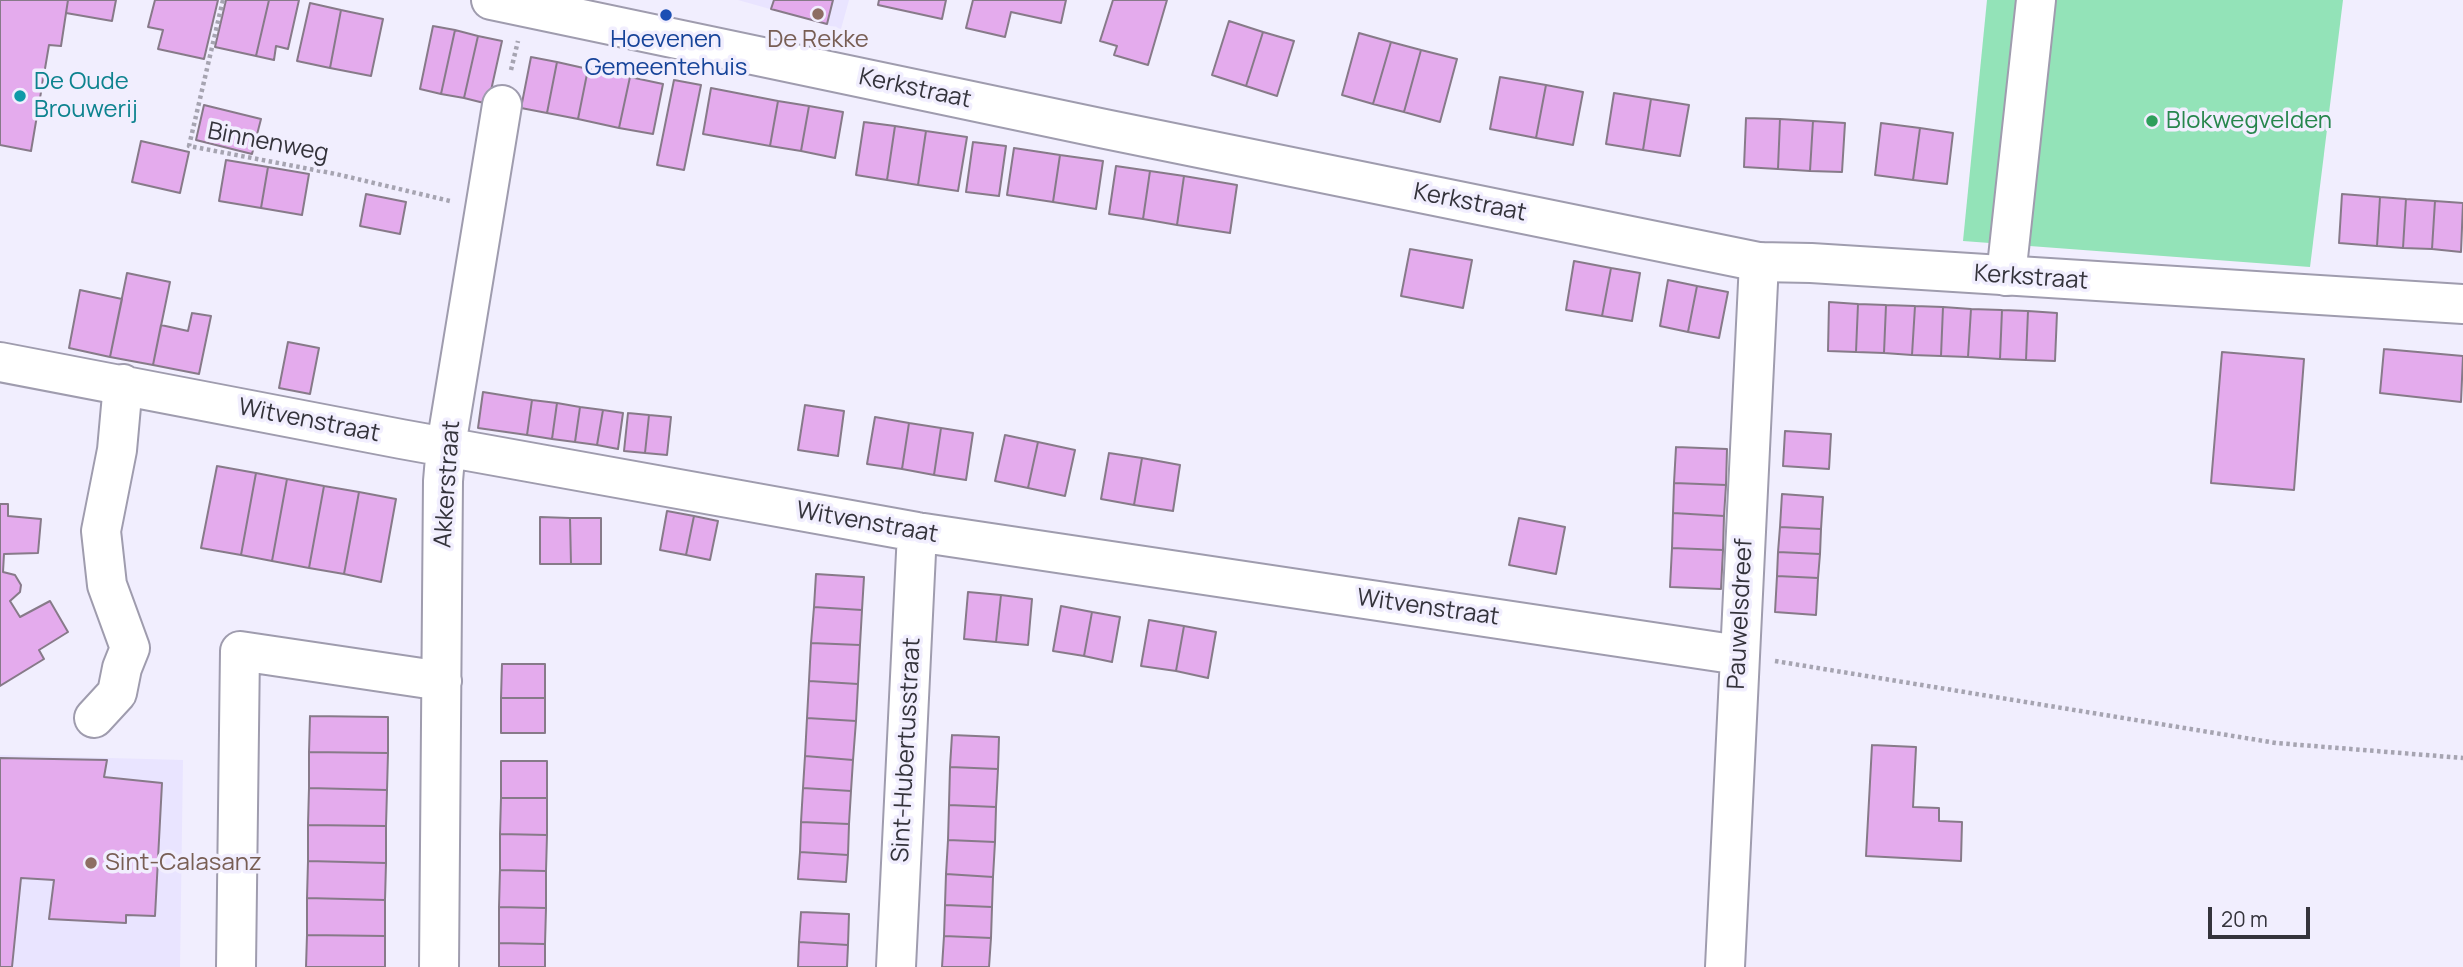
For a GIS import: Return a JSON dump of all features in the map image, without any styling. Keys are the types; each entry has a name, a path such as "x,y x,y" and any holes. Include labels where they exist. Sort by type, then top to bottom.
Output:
{"street":[{"path":"2007,276 2036,0"},
{"name":"Kerkstraat","path":"509,4 606,12 1091,127 1759,262 2463,304"},
{"name":"Akkerstraat","path":"439,967 443,481 446,446 502,105"},
{"name":"Pauwelsdreef","path":"1725,967 1759,262"},
{"name":"Witvenstraat","path":"0,362 917,532 1739,655"},
{"path":"94,718 117,693 122,668 130,648 107,585 101,531 117,450 123,384"},
{"name":"Sint-Hubertusstraat","path":"896,967 917,532"},
{"path":"236,967 240,651 442,681"}],"path":[{"name":"Binnenweg","path":"223,0 189,146 336,173 485,210"},
{"path":"502,105 509,4"},
{"path":"1739,655 2276,743 2463,758"}],"shaded area":[{"name":"De Rekke","path":"738,0 849,0 841,29"},
{"name":"Sint-Calasanz","path":"0,755 183,760 180,967 0,967"}],"green space":[{"name":"Blokwegvelden","path":"1987,0 2343,0 2310,267 1963,241"}],"building":[{"name":"De Oude Brouwerij","path":"0,0 68,0 61,46 49,45 31,151 0,145"},
{"path":"68,0 116,0 112,21 66,13"},
{"path":"155,0 218,0 204,59 158,49 163,30 148,27"},
{"path":"226,0 269,0 256,56 215,47"},
{"path":"269,0 299,0 288,49 276,46 274,60 256,56"},
{"name":"De Rekke","path":"774,0 833,0 827,24 771,9"},
{"path":"879,0 946,0 942,19 878,5"},
{"path":"973,0 1066,0 1061,23 1011,12 1005,37 966,28"},
{"path":"1113,0 1167,0 1148,65 1114,55 1117,46 1100,41"},
{"path":"310,3 341,10 330,68 297,61"},
{"path":"341,10 383,19 371,76 330,68"},
{"path":"1229,21 1263,32 1246,86 1212,75"},
{"path":"433,26 455,30 441,94 420,89"},
{"path":"455,30 478,36 464,98 441,94"},
{"path":"1263,32 1294,41 1277,96 1246,86"},
{"path":"1359,33 1391,42 1373,104 1342,95"},
{"path":"478,36 502,41 488,104 464,98"},
{"path":"1391,42 1421,50 1404,112 1373,104"},
{"path":"1421,50 1457,59 1440,122 1404,112"},
{"path":"531,57 557,62 547,113 521,108"},
{"path":"557,62 588,69 578,119 547,113"},
{"path":"588,69 630,77 619,128 578,119"},
{"path":"630,77 663,84 653,134 619,128"},
{"path":"1500,77 1546,85 1536,138 1490,129"},
{"path":"674,80 701,85 684,170 657,165"},
{"path":"1546,85 1583,92 1573,145 1536,138"},
{"path":"711,88 778,101 770,146 703,134"},
{"path":"1614,93 1651,99 1643,150 1606,144"},
{"path":"1651,99 1689,105 1680,156 1643,150"},
{"path":"778,101 809,106 801,151 770,146"},
{"path":"204,105 261,119 252,154 196,140"},
{"path":"809,106 843,112 835,158 801,151"},
{"path":"1746,118 1780,119 1778,169 1744,167"},
{"path":"1780,119 1813,121 1810,171 1778,169"},
{"path":"1813,121 1845,123 1842,172 1810,171"},
{"path":"864,122 895,126 887,180 856,175"},
{"path":"1881,123 1920,128 1913,180 1875,175"},
{"path":"895,126 926,131 918,185 887,180"},
{"path":"1920,128 1953,133 1947,184 1913,180"},
{"path":"926,131 967,137 958,191 918,185"},
{"path":"141,141 189,152 180,193 132,182"},
{"path":"973,142 1006,146 999,196 966,192"},
{"path":"1014,148 1060,155 1053,202 1007,195"},
{"path":"1060,155 1103,161 1096,209 1053,202"},
{"path":"226,160 268,167 261,208 219,201"},
{"path":"1116,166 1150,171 1143,219 1109,214"},
{"path":"268,167 309,174 302,215 261,208"},
{"path":"1150,171 1184,176 1177,225 1143,219"},
{"path":"1184,176 1237,185 1230,233 1177,225"},
{"path":"366,194 406,202 400,234 360,226"},
{"path":"2342,194 2380,197 2377,246 2339,243"},
{"path":"2380,197 2406,199 2403,248 2377,246"},
{"path":"2406,199 2435,201 2432,249 2403,248"},
{"path":"2435,201 2463,203 2461,252 2432,249"},
{"path":"1410,249 1472,260 1463,308 1401,296"},
{"path":"1574,261 1611,268 1602,316 1566,310"},
{"path":"1611,268 1640,273 1632,321 1602,316"},
{"path":"127,273 170,282 153,365 110,357"},
{"path":"1668,280 1697,286 1688,332 1660,326"},
{"path":"1697,286 1728,292 1719,338 1688,332"},
{"path":"80,290 122,299 110,357 69,348"},
{"path":"1829,302 1858,304 1856,352 1828,351"},
{"path":"1858,304 1886,305 1884,353 1856,352"},
{"path":"1886,305 1915,306 1912,355 1884,353"},
{"path":"1915,306 1943,307 1941,356 1912,355"},
{"path":"1943,307 1971,309 1968,357 1941,356"},
{"path":"1971,309 2002,310 2000,359 1968,357"},
{"path":"2002,310 2028,311 2026,360 2000,359"},
{"path":"2028,311 2057,313 2055,361 2026,360"},
{"path":"192,313 211,316 199,374 153,365 161,325 188,331"},
{"path":"288,342 319,348 310,394 279,388"},
{"path":"2384,349 2463,356 2461,402 2380,393"},
{"path":"2222,352 2304,359 2294,490 2211,483"},
{"path":"483,392 532,400 527,435 478,428"},
{"path":"532,400 557,403 552,439 527,435"},
{"path":"557,403 580,407 575,442 552,439"},
{"path":"805,405 844,411 838,456 798,450"},
{"path":"580,407 603,410 597,445 575,442"},
{"path":"603,410 623,413 618,449 597,445"},
{"path":"628,413 649,415 645,453 624,451"},
{"path":"649,415 671,417 667,455 645,453"},
{"path":"875,417 909,423 902,469 867,464"},
{"path":"909,423 941,428 934,475 902,469"},
{"path":"941,428 973,433 966,480 934,475"},
{"path":"1785,431 1831,434 1829,469 1783,466"},
{"path":"1005,435 1038,442 1028,488 995,481"},
{"path":"1038,442 1075,450 1065,496 1028,488"},
{"path":"1676,447 1727,449 1726,485 1674,483"},
{"path":"1109,453 1142,458 1134,505 1101,499"},
{"path":"1142,458 1180,465 1173,511 1134,505"},
{"path":"217,466 256,473 241,555 201,548"},
{"path":"256,473 287,479 272,561 241,555"},
{"path":"287,479 324,486 309,568 272,561"},
{"path":"1674,483 1726,485 1724,516 1673,513"},
{"path":"324,486 359,492 344,574 309,568"},
{"path":"359,492 396,499 381,582 344,574"},
{"path":"1782,494 1823,497 1821,529 1780,527"},
{"path":"0,504 8,504 8,516 41,519 38,553 4,554 3,572 15,575 21,585 20,592 10,601 20,617 50,601 68,632 39,650 44,659 0,686"},
{"path":"667,511 694,516 686,555 660,550"},
{"path":"1673,513 1724,516 1723,550 1672,548"},
{"path":"694,516 718,521 710,560 686,555"},
{"path":"540,517 570,518 571,564 540,564"},
{"path":"570,518 601,518 601,564 571,564"},
{"path":"1519,518 1565,527 1556,574 1509,565"},
{"path":"1780,527 1821,529 1820,554 1778,552"},
{"path":"1672,548 1723,550 1721,589 1670,587"},
{"path":"1778,552 1820,554 1818,578 1777,576"},
{"path":"816,574 864,577 862,610 814,607"},
{"path":"1777,576 1818,578 1816,615 1775,612"},
{"path":"968,592 1001,595 996,642 964,639"},
{"path":"1001,595 1032,599 1028,645 996,642"},
{"path":"1061,606 1092,612 1084,656 1053,651"},
{"path":"814,607 862,610 860,645 811,643"},
{"path":"1092,612 1120,617 1112,662 1084,656"},
{"path":"1149,620 1184,626 1176,671 1141,666"},
{"path":"1184,626 1216,632 1208,678 1176,671"},
{"path":"811,643 860,645 858,684 809,681"},
{"path":"502,664 545,664 545,698 501,698"},
{"path":"809,681 858,684 856,721 807,718"},
{"path":"501,698 545,698 545,733 501,733"},
{"path":"310,716 388,717 388,753 309,752"},
{"path":"807,718 856,721 853,760 805,756"},
{"path":"952,735 999,737 998,769 950,767"},
{"path":"1872,745 1916,747 1913,807 1939,808 1939,821 1962,822 1961,861 1866,856"},
{"path":"309,752 388,753 387,790 309,788"},
{"path":"805,756 853,760 851,791 803,788"},
{"name":"Sint-Calasanz","path":"0,758 107,760 104,777 162,783 155,916 126,915 126,923 49,919 54,880 21,878 12,967 0,967"},
{"path":"501,761 547,761 547,798 501,798"},
{"path":"950,767 998,769 996,807 949,805"},
{"path":"309,788 387,790 386,826 308,825"},
{"path":"803,788 851,791 849,824 801,822"},
{"path":"501,798 547,798 547,835 500,834"},
{"path":"949,805 996,807 995,842 948,840"},
{"path":"801,822 849,824 848,855 800,852"},
{"path":"308,825 386,826 386,863 308,861"},
{"path":"500,834 547,835 546,871 500,870"},
{"path":"948,840 995,842 993,877 946,874"},
{"path":"800,852 848,855 846,882 798,879"},
{"path":"308,861 386,863 385,900 307,898"},
{"path":"500,870 546,871 546,908 499,907"},
{"path":"946,874 993,877 992,907 945,905"},
{"path":"307,898 385,900 385,936 307,935"},
{"path":"945,905 992,907 991,938 944,936"},
{"path":"499,907 546,908 545,944 499,943"},
{"path":"801,912 849,914 848,945 799,942"},
{"path":"307,935 385,936 385,967 306,967"},
{"path":"944,936 991,938 989,967 942,967"},
{"path":"799,942 848,945 847,967 798,967"},
{"path":"499,943 545,944 545,967 499,967"}],"place":[{"name":"De Rekke","path":"818,14"},
{"name":"Hoevenen Gemeentehuis","path":"666,15"},
{"name":"De Oude Brouwerij","path":"20,96"},
{"name":"Blokwegvelden","path":"2152,121"},
{"name":"Sint-Calasanz","path":"91,863"}]}
